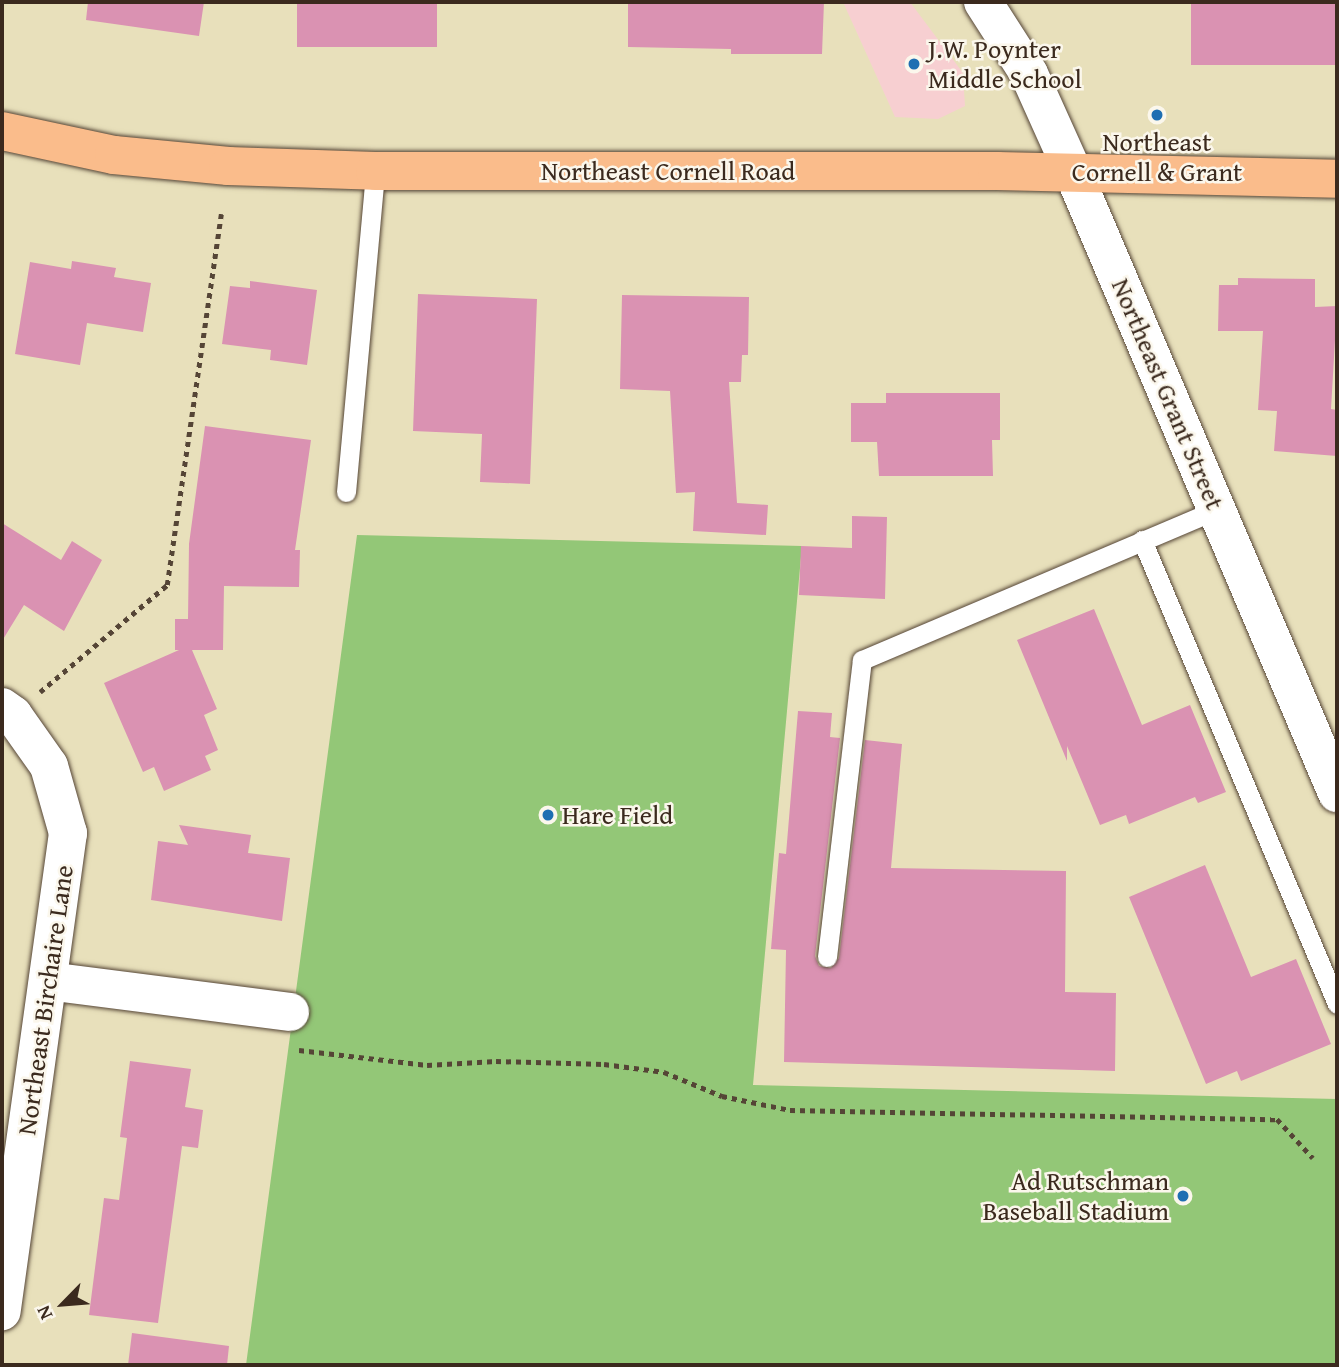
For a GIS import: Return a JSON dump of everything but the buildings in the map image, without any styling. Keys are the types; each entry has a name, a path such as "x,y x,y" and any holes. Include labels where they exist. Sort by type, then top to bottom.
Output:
{"highway":[{"name":"Northeast Cornell Road","path":"2,131 167,161 375,171 1073,172 1337,179"}],"street":[{"name":"Northeast Grant Street","path":"983,2 1029,74 1073,172 1337,793"},
{"name":"Northeast Birchaire Lane","path":"2,1311 68,833 49,766 7,711"},
{"path":"48,981 290,1012"}],"lane":[{"path":"346,492 375,171"},
{"path":"827,957 862,660 1217,509"},
{"path":"1142,540 1337,1004"}],"path":[{"path":"7,711 167,584 221,214"},
{"path":"292,1049 427,1065 496,1061 604,1064 664,1072 722,1096 790,1110 1277,1119 1312,1158"}],"shaded area":[{"name":"J.W. Poynter Middle School","path":"843,2 910,2 963,73 965,106 938,119 895,117"}],"green space":[{"name":"Hare Field","path":"357,535 802,546 753,1085 1337,1099 1337,1365 246,1365"}],"place":[{"name":"J.W. Poynter Middle School","path":"914,64"},
{"name":"Northeast Cornell & Grant","path":"1157,115"},
{"name":"Hare Field","path":"548,815"},
{"name":"Ad Rutschman Baseball Stadium","path":"1183,1196"}]}
